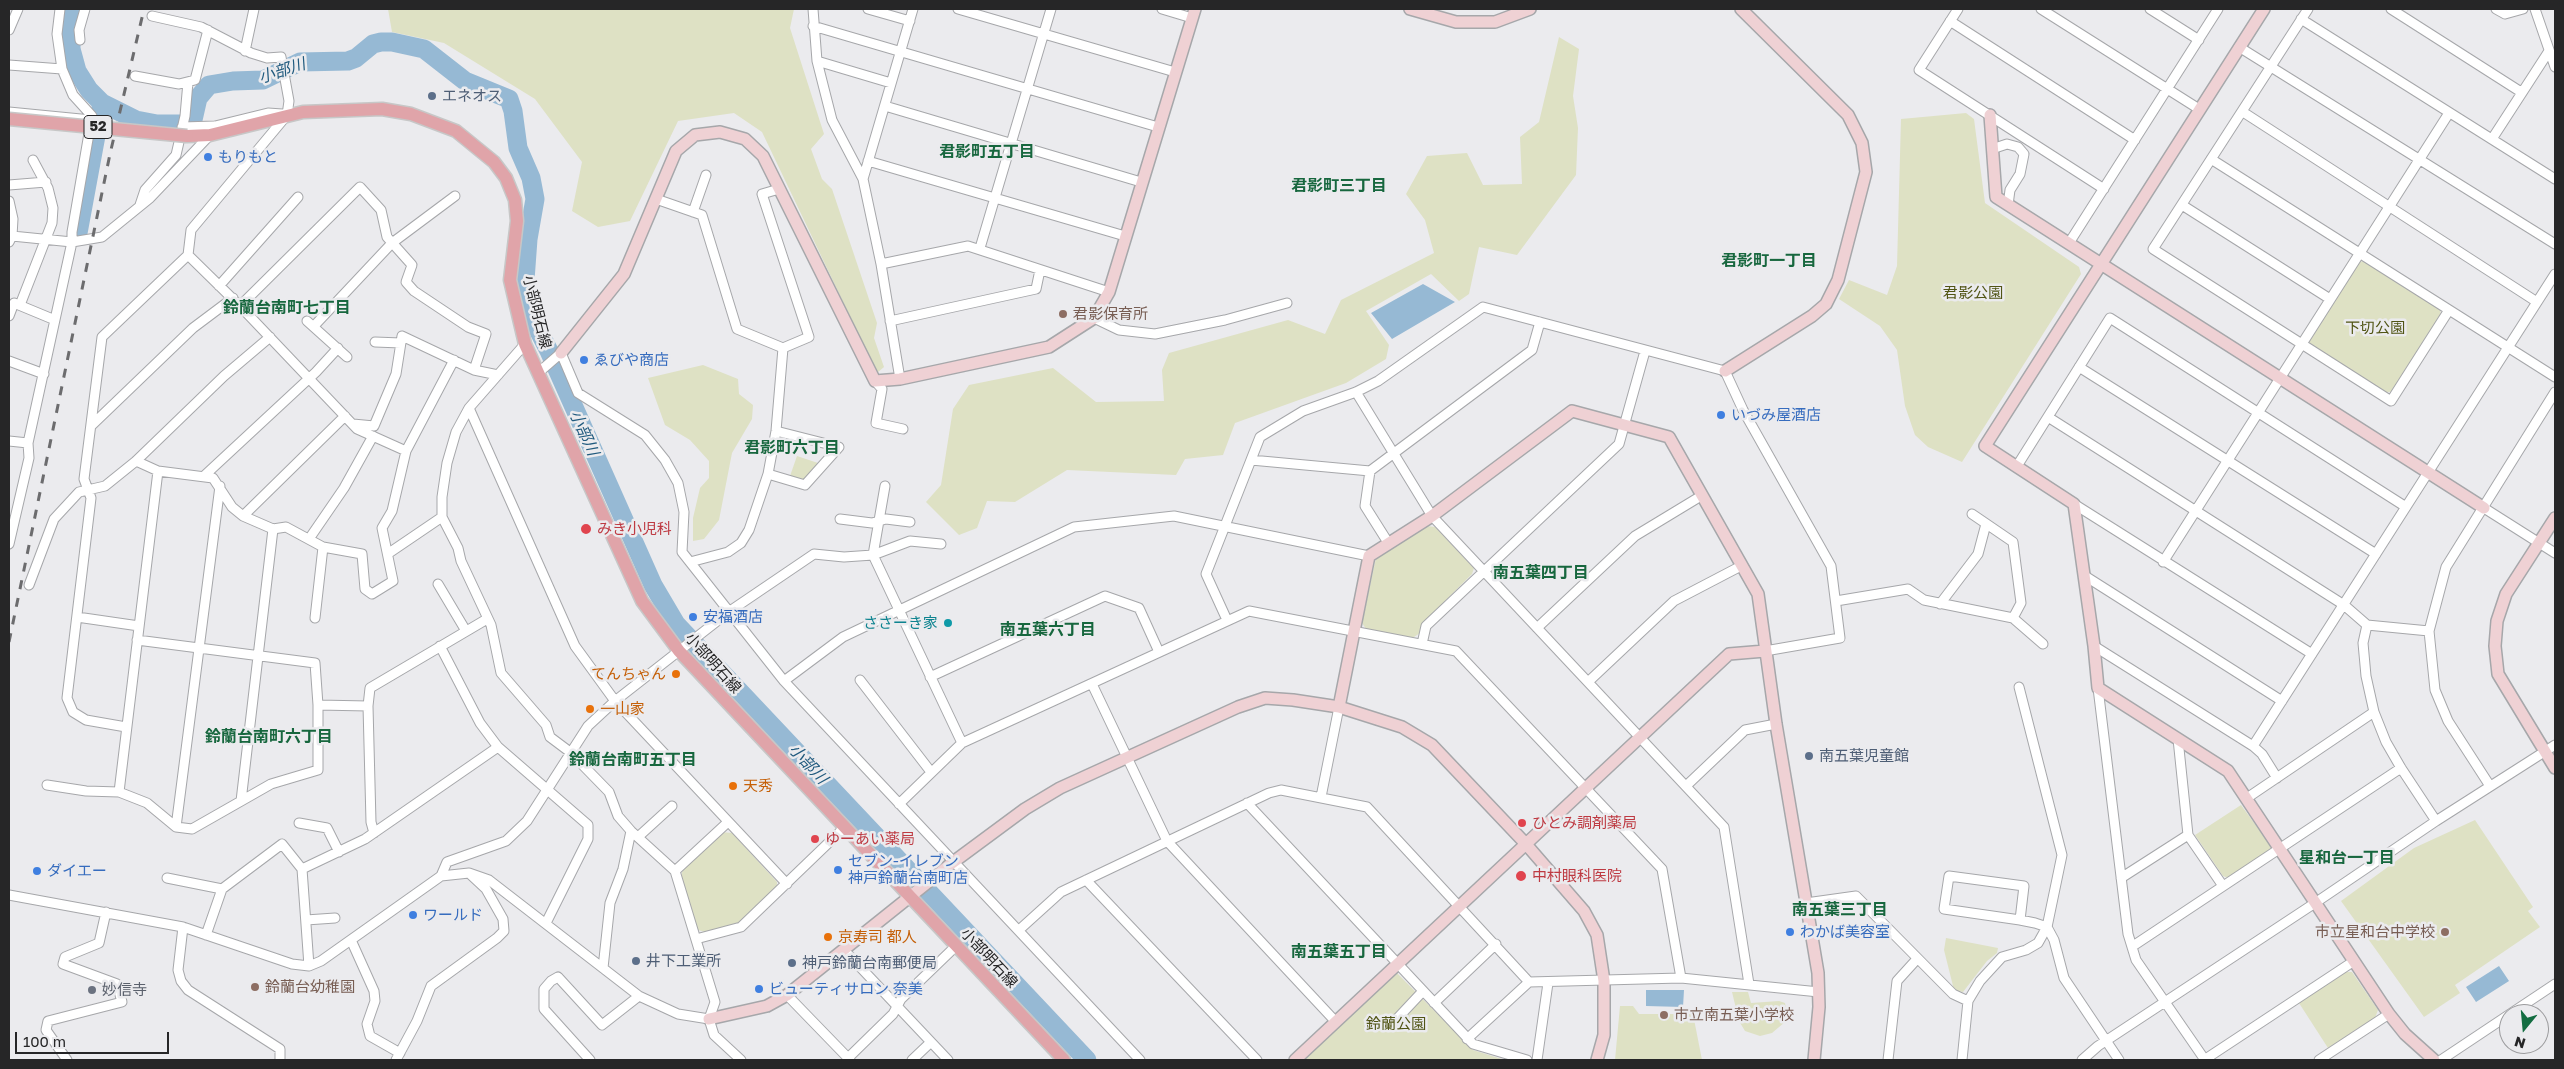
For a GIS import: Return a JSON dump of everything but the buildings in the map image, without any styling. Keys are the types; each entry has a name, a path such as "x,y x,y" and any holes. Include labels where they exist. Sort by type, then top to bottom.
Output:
{"main road":[{"name":"小部明石線","path":"9,119 186,130 210,135 287,115 366,109 401,112 422,117 456,131 487,154 506,178 515,200 517,222 510,280 525,344 542,369 642,601 683,649 845,827 914,895 956,946 1059,1059"}],"street":[{"path":"9,30 18,9"},
{"path":"9,544 29,458 28,443 72,242 72,232 92,116 73,95 62,69 57,34 60,9"},
{"path":"80,40 80,30 85,9"},
{"path":"245,50 254,9"},
{"path":"813,9 817,61 832,120 863,179 881,264 900,379"},
{"path":"868,9 910,21"},
{"path":"863,179 913,9"},
{"path":"958,9 1175,72"},
{"path":"980,248 1051,9"},
{"path":"875,381 900,379 1049,347 1094,318 1109,292 1194,13 1162,9"},
{"path":"1410,9 1456,22 1494,22 1530,9"},
{"path":"1228,620 1206,574 1260,437 1303,411 1356,392 1378,381 1483,306 1725,371 1812,316 1826,304 1838,280 1866,172 1862,143 1848,115 1741,9"},
{"path":"1958,9 1919,70 2104,189"},
{"path":"2041,9 2199,109"},
{"path":"2150,9 2199,40"},
{"path":"2069,243 2218,9"},
{"path":"2264,9 1984,446 2163,562 2312,654"},
{"path":"2308,9 2153,250 2391,401 2449,310"},
{"path":"2391,9 2521,92"},
{"path":"2496,9 2505,14 2523,9"},
{"path":"2536,9 2555,67"},
{"path":"126,727 86,720 73,712 66,698 91,498 90,489 84,480 102,337 188,256 191,230 287,115 290,101 282,57 267,58 245,50 201,26 152,16"},
{"path":"2301,19 2555,179"},
{"path":"1950,21 2135,140"},
{"path":"813,26 1158,127"},
{"path":"136,76 179,84 195,80 208,30"},
{"path":"2239,47 2420,158 2555,244"},
{"path":"2492,139 2549,51"},
{"path":"817,61 891,83"},
{"path":"9,65 62,69"},
{"path":"139,207 146,190 176,155 186,130 185,116 188,82"},
{"path":"885,106 1141,182"},
{"path":"9,112 91,120"},
{"path":"2243,112 2537,302"},
{"path":"2163,562 2449,113"},
{"path":"186,130 216,126 268,114 287,115"},
{"path":"1990,115 1996,197 2281,377 2555,554"},
{"path":"542,369 561,353 624,274 676,151 695,135 720,132 745,140 763,156 875,381 882,389 876,423 903,429"},
{"path":"9,201 13,219 10,239 47,238 72,242 102,237 139,207 210,135"},
{"path":"1992,149 2006,144 2018,147 2024,154 2020,174 2010,190 2008,206"},
{"path":"2211,159 2358,254 2555,377"},
{"path":"20,305 52,223 52,208 46,182 32,160"},
{"path":"868,161 1125,236"},
{"path":"693,212 706,175"},
{"path":"9,184 46,182"},
{"path":"240,306 360,187 381,210 387,237 412,265 406,282 414,291 468,326 486,334 474,370"},
{"path":"656,199 702,215 737,329 783,348 809,337 762,194 779,188"},
{"path":"347,357 310,323 392,243 455,196"},
{"path":"219,286 298,197"},
{"path":"2182,205 2330,298"},
{"path":"881,264 968,246 980,248 989,255 1109,292"},
{"path":"188,256 240,306 357,429 406,451"},
{"path":"890,321 1036,289 1040,270"},
{"path":"2253,746 2555,274"},
{"path":"92,425 193,328 232,298"},
{"path":"9,316 14,303 55,320"},
{"path":"1094,318 1119,330 1155,334 1225,320 1287,303"},
{"path":"2017,466 2110,318 2406,507"},
{"path":"1251,460 1370,471 1532,350 1540,322"},
{"path":"353,424 374,426 396,374 402,336 474,370 498,375"},
{"path":"29,585 54,520 80,492 105,486 136,462 224,376 270,337"},
{"path":"375,342 401,343"},
{"path":"525,344 469,408 456,432 447,463 442,497 442,518 458,548 461,561 491,626 501,673 546,725 550,736 570,752 609,792 618,816 676,871 715,1002 709,1019 714,1035 741,1060"},
{"path":"204,476 338,348"},
{"path":"690,562 728,552 741,543 749,530 768,474 776,431 783,348"},
{"path":"1422,644 1426,626 1619,444 1645,351"},
{"path":"561,353 578,392 644,434 665,460 678,483 684,512 682,552 784,682 952,863 1019,930 1140,1060"},
{"path":"136,462 158,471 213,478 232,507 243,516 273,529 286,527 323,547 362,554 365,589 372,594 393,581 389,553 382,528 392,511 406,451 454,360"},
{"path":"9,361 44,374"},
{"path":"2079,367 2376,554"},
{"path":"1295,1060 1729,654 1765,651 1840,638 1831,566 1743,410 1725,371"},
{"path":"1356,392 1432,516 1638,738 1724,827 1749,984"},
{"path":"2490,786 2448,721 2435,690 2429,631 2437,594 2446,567 2555,392"},
{"path":"469,408 575,646 615,701 787,884"},
{"path":"784,682 843,637 1074,527 1174,516 1369,556 1432,516 1572,412 1668,437 1758,594 1776,724 1819,992 1814,1060"},
{"path":"243,516 345,416"},
{"path":"2048,417 2344,605 2367,625 2429,631"},
{"path":"768,474 805,485 839,447 776,431"},
{"path":"310,539 344,488 373,436"},
{"path":"9,441 28,443"},
{"path":"119,792 158,471"},
{"path":"1370,471 1365,506 1389,544"},
{"path":"176,827 220,486"},
{"path":"885,486 873,555 962,743"},
{"path":"1537,628 1635,536 1701,496"},
{"path":"2074,504 2094,646 2128,934 2136,960 2205,1060 2354,961"},
{"path":"1972,514 2013,542 2021,603 2013,618"},
{"path":"389,553 442,518"},
{"path":"2555,518 2506,594 2497,621 2495,646 2498,674 2555,768"},
{"path":"840,519 879,522 886,519 910,522"},
{"path":"1940,604 1978,554 1986,524"},
{"path":"241,801 273,529"},
{"path":"9,895 184,927 292,964 309,966 321,961 441,876 448,862 506,841 527,821 588,726 615,701 730,611 814,554 844,557 873,555 910,541 941,544"},
{"path":"315,618 323,547"},
{"path":"1321,798 1369,556"},
{"path":"1588,682 1674,601 1741,566"},
{"path":"2085,576 2282,701"},
{"path":"438,584 466,631"},
{"path":"1836,601 1908,589 1924,600 2013,618 2043,644"},
{"path":"930,677 1105,596 1140,608 1159,652"},
{"path":"898,804 962,743 1250,611 1456,651 1662,869 1680,978"},
{"path":"77,618 139,626"},
{"path":"374,833 370,822 368,706 370,688 377,682 487,618"},
{"path":"2367,625 2363,643 2366,676 2374,712 2401,768 2436,821"},
{"path":"47,785 86,791 119,792 147,803 176,827 192,829 271,784 318,770 318,705 315,664 137,640"},
{"path":"440,646 480,723 498,747 588,825 588,839 546,924"},
{"path":"2094,646 2253,746 2262,754 2277,778"},
{"path":"860,680 931,772"},
{"path":"1092,684 1167,841 1336,1022"},
{"path":"1962,1060 1968,1001 1992,966 2002,957 2026,950 2038,943 2047,928 2062,855 2019,687"},
{"path":"2098,688 2228,771 2389,1014 2405,1034 2434,1060"},
{"path":"441,876 469,874 489,880 639,996 678,1014 709,1019 768,1006 787,995 952,863 1025,809 1060,788 1238,707 1265,698 1338,707 1402,726 1432,745 1525,843 1584,911 1597,935 1604,981 1604,1035 1597,1060"},
{"path":"318,705 368,706"},
{"path":"2247,798 2374,712"},
{"path":"1686,786 1745,730 1776,724"},
{"path":"2178,739 2188,835 2223,886"},
{"path":"2082,1060 2165,1002 2436,821 2555,745"},
{"path":"302,869 374,833 498,747"},
{"path":"2133,946 2401,768"},
{"path":"1019,930 1061,892 1246,803 1268,793 1281,790 1367,807 1461,906 1529,982 1548,983 1680,978 1819,992"},
{"path":"1246,803 1473,1044 1527,1060"},
{"path":"603,968 610,903 635,834 672,806"},
{"path":"676,871 728,822"},
{"path":"299,823 327,828 339,852"},
{"path":"696,939 741,927 845,827"},
{"path":"2121,878 2188,835"},
{"path":"206,935 222,889 282,844 302,869 309,966"},
{"path":"351,940 374,991 375,1001 367,1024 370,1036 398,1056 417,1022 431,986 504,931 503,919 486,889 469,874"},
{"path":"2020,920 2024,886 1950,876 1944,909 2020,920 2036,923 2047,928 2054,940 2064,978 2119,1060"},
{"path":"167,878 222,889"},
{"path":"1086,880 1257,1060"},
{"path":"1806,903 1856,896 1917,960 1953,994 1968,1001"},
{"path":"67,1060 46,1030 48,1021 122,1002 117,984 63,964 65,957 99,943 106,912"},
{"path":"306,920 335,918"},
{"path":"184,927 178,970 181,980 188,990 280,1049 280,1060"},
{"path":"1434,1003 1496,944"},
{"path":"787,995 849,1059 892,1014 901,999 956,946"},
{"path":"844,951 948,1060"},
{"path":"1888,1060 1897,981 1917,960"},
{"path":"590,1060 544,1009 544,989 550,981 558,977 602,1025 639,996"},
{"path":"1468,1039 1529,982"},
{"path":"1537,1060 1548,983"},
{"path":"2441,1060 2555,984"},
{"path":"1393,1023 1423,991"},
{"path":"2319,1060 2389,1014"},
{"path":"912,1060 931,1042"}],"green space":[{"path":"388,9 794,9 790,28 824,134 811,149 822,179 832,189 877,323 874,338 884,367 877,373 762,132 734,113 678,121 630,221 598,227 572,211 582,162 535,99 444,43 392,32"},
{"path":"1559,37 1579,49 1573,96 1578,128 1576,175 1517,255 1479,247 1469,294 1459,301 1431,274 1366,311 1389,345 1386,359 1346,383 1235,423 1223,455 1185,459 1176,475 1067,470 1015,502 987,501 977,528 959,535 926,502 941,485 953,409 969,385 1053,368 1096,402 1164,401 1162,370 1169,353 1288,320 1325,334 1341,300 1434,253 1425,220 1406,194 1427,156 1467,153 1483,185 1522,184 1520,137 1539,122"},
{"name":"君影公園","path":"1966,113 1974,119 1985,203 2079,267 2081,274 1962,462 1928,447 1915,435 1905,406 1897,350 1880,326 1839,299 1849,280 1887,295 1897,266 1901,119"},
{"name":"下切公園","path":"2365,261 2440,309 2441,316 2393,391 2385,393 2310,346 2309,339 2358,262"},
{"path":"703,365 738,379 739,394 753,405 752,419 732,453 719,520 704,539 693,541 693,518 700,488 709,478 709,461 690,440 665,425 648,378"},
{"path":"797,456 818,463 807,477 802,480 790,476"},
{"path":"1427,526 1435,527 1474,568 1472,574 1423,623 1420,633 1411,639 1366,629 1362,623 1376,558"},
{"path":"2241,805 2271,846 2270,851 2228,878 2223,876 2195,835"},
{"path":"2475,820 2533,907 2528,911 2540,927 2455,985 2460,993 2424,1017 2341,901 2414,848"},
{"path":"721,832 732,833 777,882 777,888 736,925 705,932 698,930 681,877 683,869"},
{"path":"1946,938 1998,948 1997,953 1987,961 1963,992 1954,990 1944,950"},
{"path":"2345,972 2352,972 2378,1010 2375,1018 2328,1048 2299,1003"},
{"name":"鈴蘭公園","path":"1397,973 1473,1050 1505,1060 1304,1060"},
{"path":"1732,992 1748,992 1751,1003 1779,1001 1785,1003 1787,1015 1785,1022 1772,1033 1760,1036 1745,1031 1739,1021"},
{"path":"1620,1006 1633,1006 1639,1014 1693,1014 1702,1060 1615,1060"}],"water":[{"path":"1423,284 1455,302 1392,339 1371,313"},
{"path":"2499,966 2509,981 2476,1002 2466,987"},
{"path":"1646,990 1684,990 1683,1007 1646,1006"}],"waterway":[{"name":"小部川","path":"75,9 71,27 71,49 77,71 89,90 102,103 136,120 157,124 190,124 193,120 198,98 209,85 233,81 263,80 300,62 348,61 356,58 373,44 381,42 392,42 424,49 465,81 509,99 513,111 518,148 531,178 535,199 528,239 525,280 529,312 549,351 653,585 676,624 1087,1060"},
{"path":"78,233 102,103"}],"railway":[{"path":"9,642 110,154 144,9"}],"place":[{"name":"エネオス","path":"432,96"},
{"name":"もりもと","path":"208,157"},
{"name":"君影保育所","path":"1063,314"},
{"name":"ゑびや商店","path":"584,360"},
{"name":"いづみ屋酒店","path":"1721,415"},
{"name":"みき小児科","path":"586,529"},
{"name":"安福酒店","path":"693,617"},
{"name":"ささーき家","path":"948,623"},
{"name":"てんちゃん","path":"676,674"},
{"name":"一山家","path":"590,709"},
{"name":"南五葉児童館","path":"1809,756"},
{"name":"天秀","path":"733,786"},
{"name":"ひとみ調剤薬局","path":"1522,823"},
{"name":"ゆーあい薬局","path":"815,839"},
{"name":"セブン-イレブン 神戸鈴蘭台南町店","path":"838,870"},
{"name":"ダイエー","path":"37,871"},
{"name":"中村眼科医院","path":"1521,876"},
{"name":"ワールド","path":"413,915"},
{"name":"わかば美容室","path":"1790,932"},
{"name":"市立星和台中学校","path":"2445,932"},
{"name":"京寿司 都人","path":"828,937"},
{"name":"井下工業所","path":"636,961"},
{"name":"神戸鈴蘭台南郵便局","path":"792,963"},
{"name":"鈴蘭台幼稚園","path":"255,987"},
{"name":"ビューティサロン 奈美","path":"759,989"},
{"name":"妙信寺","path":"92,990"},
{"name":"市立南五葉小学校","path":"1664,1015"}],"district":[{"name":"君影町五丁目","path":"987,152"},
{"name":"君影町三丁目","path":"1339,186"},
{"name":"君影町一丁目","path":"1769,261"},
{"name":"鈴蘭台南町七丁目","path":"287,308"},
{"name":"君影町六丁目","path":"792,448"},
{"name":"南五葉四丁目","path":"1541,573"},
{"name":"南五葉六丁目","path":"1048,630"},
{"name":"鈴蘭台南町六丁目","path":"269,737"},
{"name":"鈴蘭台南町五丁目","path":"633,760"},
{"name":"星和台一丁目","path":"2347,858"},
{"name":"南五葉三丁目","path":"1840,910"},
{"name":"南五葉五丁目","path":"1339,952"}]}
